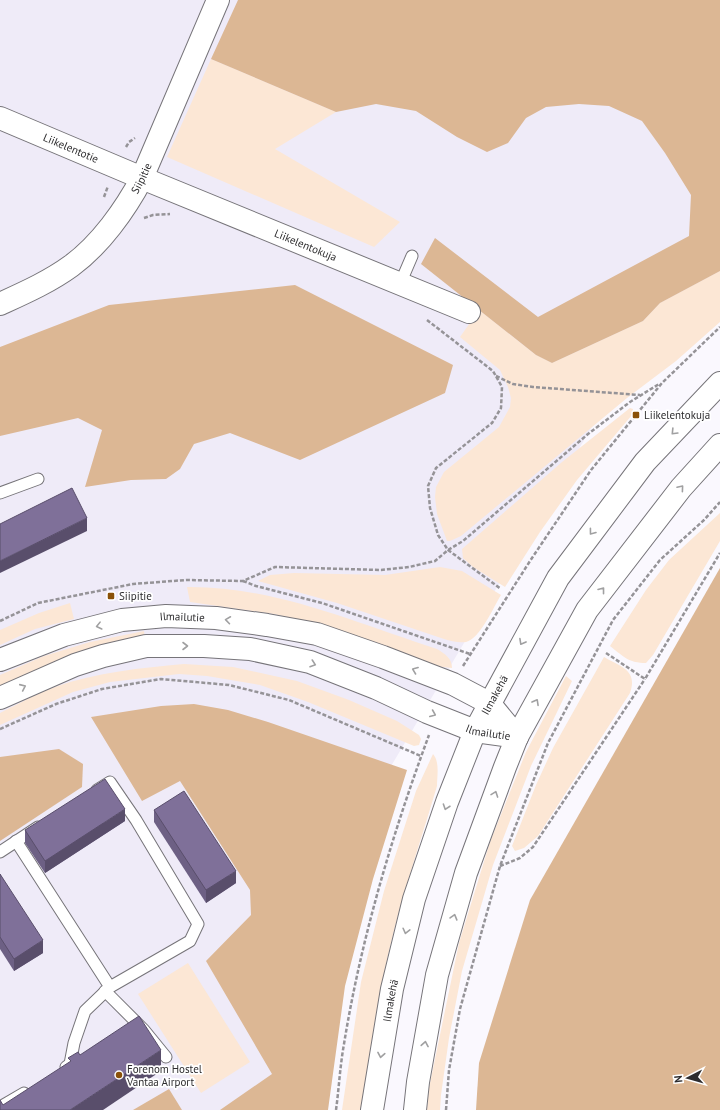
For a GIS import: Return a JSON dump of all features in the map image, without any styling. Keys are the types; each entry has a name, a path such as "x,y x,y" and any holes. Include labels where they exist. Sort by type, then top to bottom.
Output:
{"main road":[{"name":"Siipitie","path":"0,304 47,281 72,265 108,231 121,214 133,196 142,178 218,0"},
{"name":"Liikelentotie","path":"0,118 142,178"},
{"name":"Liikelentokuja","path":"142,178 469,312"},
{"name":"Ilmakehä","path":"372,1110 392,989 414,899 447,802 475,731 558,578 645,462 720,383"},
{"path":"415,1110 418,1082 437,975 466,873 518,736 587,610 681,488 720,445"},
{"name":"Ilmailutie","path":"0,660 64,635 122,620 166,616 216,618 267,625 317,634 453,684 489,704 518,736"},
{"name":"Ilmailutie","path":"0,698 75,665 103,656 146,646 250,648 310,662 376,688 427,712 475,731 518,736"}],"lane":[{"path":"400,284 412,256"},
{"path":"0,493 38,478"},
{"path":"57,1072 70,1064 74,1043 85,1011 108,989 190,941 198,924 136,820 110,782 90,795"},
{"path":"0,852 49,820"},
{"path":"16,841 108,989 166,1057"},
{"path":"0,1107 32,1088"}],"path":[{"path":"121,214 136,220 154,215 177,214"},
{"path":"426,319 493,371 502,386 501,408 492,423 436,468 428,486 430,508 438,535 448,550 501,589"},
{"path":"496,376 513,384 533,387 641,396"},
{"path":"243,581 275,568 381,570 408,567 435,561 448,550 463,541 588,434 630,402 662,383"},
{"path":"446,1110 449,1070 460,1009 500,866 548,743 613,620 660,560 704,520 720,502"},
{"path":"500,866 520,858 533,847 645,679 720,553"},
{"path":"0,621 38,603 133,584 186,580 243,581 256,586 322,603 470,654"},
{"path":"606,653 645,679"},
{"path":"0,729 56,704 95,692 162,679 229,685 289,700 421,756"}],"shaded area":[{"path":"0,0 720,0 720,282 638,349 387,773 301,1110 0,1110"},
{"path":"238,0 720,0 720,271 660,303 643,321 552,363 536,355 421,264 435,238 538,317 689,236 691,195 665,153 642,121 609,106 579,104 546,107 526,118 508,143 487,152 457,137 416,111 376,104 336,112 211,59"},
{"path":"211,59 336,112 275,149 400,222 374,247 167,157"},
{"path":"720,271 720,322 676,361 627,398 461,536 447,541 437,514 435,497 436,487 444,472 499,427 510,407 511,398 508,387 500,370 460,337 479,310 536,355 552,363 643,321 660,303"},
{"path":"295,285 453,365 445,393 300,460 230,433 194,444 180,469 166,479 131,480 85,487 102,430 78,418 0,436 0,347 109,305"},
{"path":"630,408 633,409 632,415 577,480 540,532 505,587 473,567 463,558 462,549 562,462"},
{"path":"720,513 720,541 653,655 646,663 631,661 623,656 610,646 646,590 669,560"},
{"path":"440,567 462,571 501,595 481,629 471,640 466,642 457,642 444,639 337,603 258,581 270,575 294,573 385,575"},
{"path":"720,568 720,1110 476,1110 479,1063 530,900"},
{"path":"187,587 219,588 251,593 283,599 314,608 437,649 449,659 452,668 434,666 322,625 274,614 190,602"},
{"path":"70,603 74,619 35,629 0,645 0,630 39,613"},
{"path":"144,631 145,638 0,690 0,675 44,656 90,642"},
{"path":"604,657 622,667 630,674 632,685 630,693 538,836 524,848 515,851 512,846 536,785 553,748"},
{"path":"184,664 233,667 297,681 349,700 397,721 419,735 421,739 419,745 414,746 308,702 260,685 207,676 179,674 110,682 73,692 0,725 0,713 55,687 103,674"},
{"path":"566,676 572,681 531,766 493,865 462,971 449,1038 440,1110 427,1110 429,1088 459,943 490,842 526,752"},
{"path":"194,704 228,710 268,722 407,770 373,879 345,986 328,1110 220,1110 272,1074 206,961 251,915 250,890 180,781 142,801 91,717 161,706"},
{"path":"59,749 83,764 82,787 0,841 0,757"},
{"path":"433,754 437,761 437,786 391,942 372,1038 363,1110 342,1110 361,982 384,891 416,791"},
{"path":"188,963 250,1062 201,1093 138,994"},
{"path":"169,1089 182,1110 133,1110"}],"building":[{"path":"72,488 87,518 0,561 0,524"},
{"path":"105,779 125,809 45,861 25,830"},
{"path":"184,791 236,871 206,890 154,810"},
{"path":"0,874 43,940 14,959 0,937"},
{"path":"139,1016 161,1050 70,1110 0,1110 0,1100 3,1105 71,1061 68,1058 78,1052 80,1055"}],"place":[{"name":"Liikelentokuja","path":"636,415"},
{"name":"Siipitie","path":"111,596"},
{"name":"Forenom Hostel Vantaa Airport","path":"119,1075"}]}
